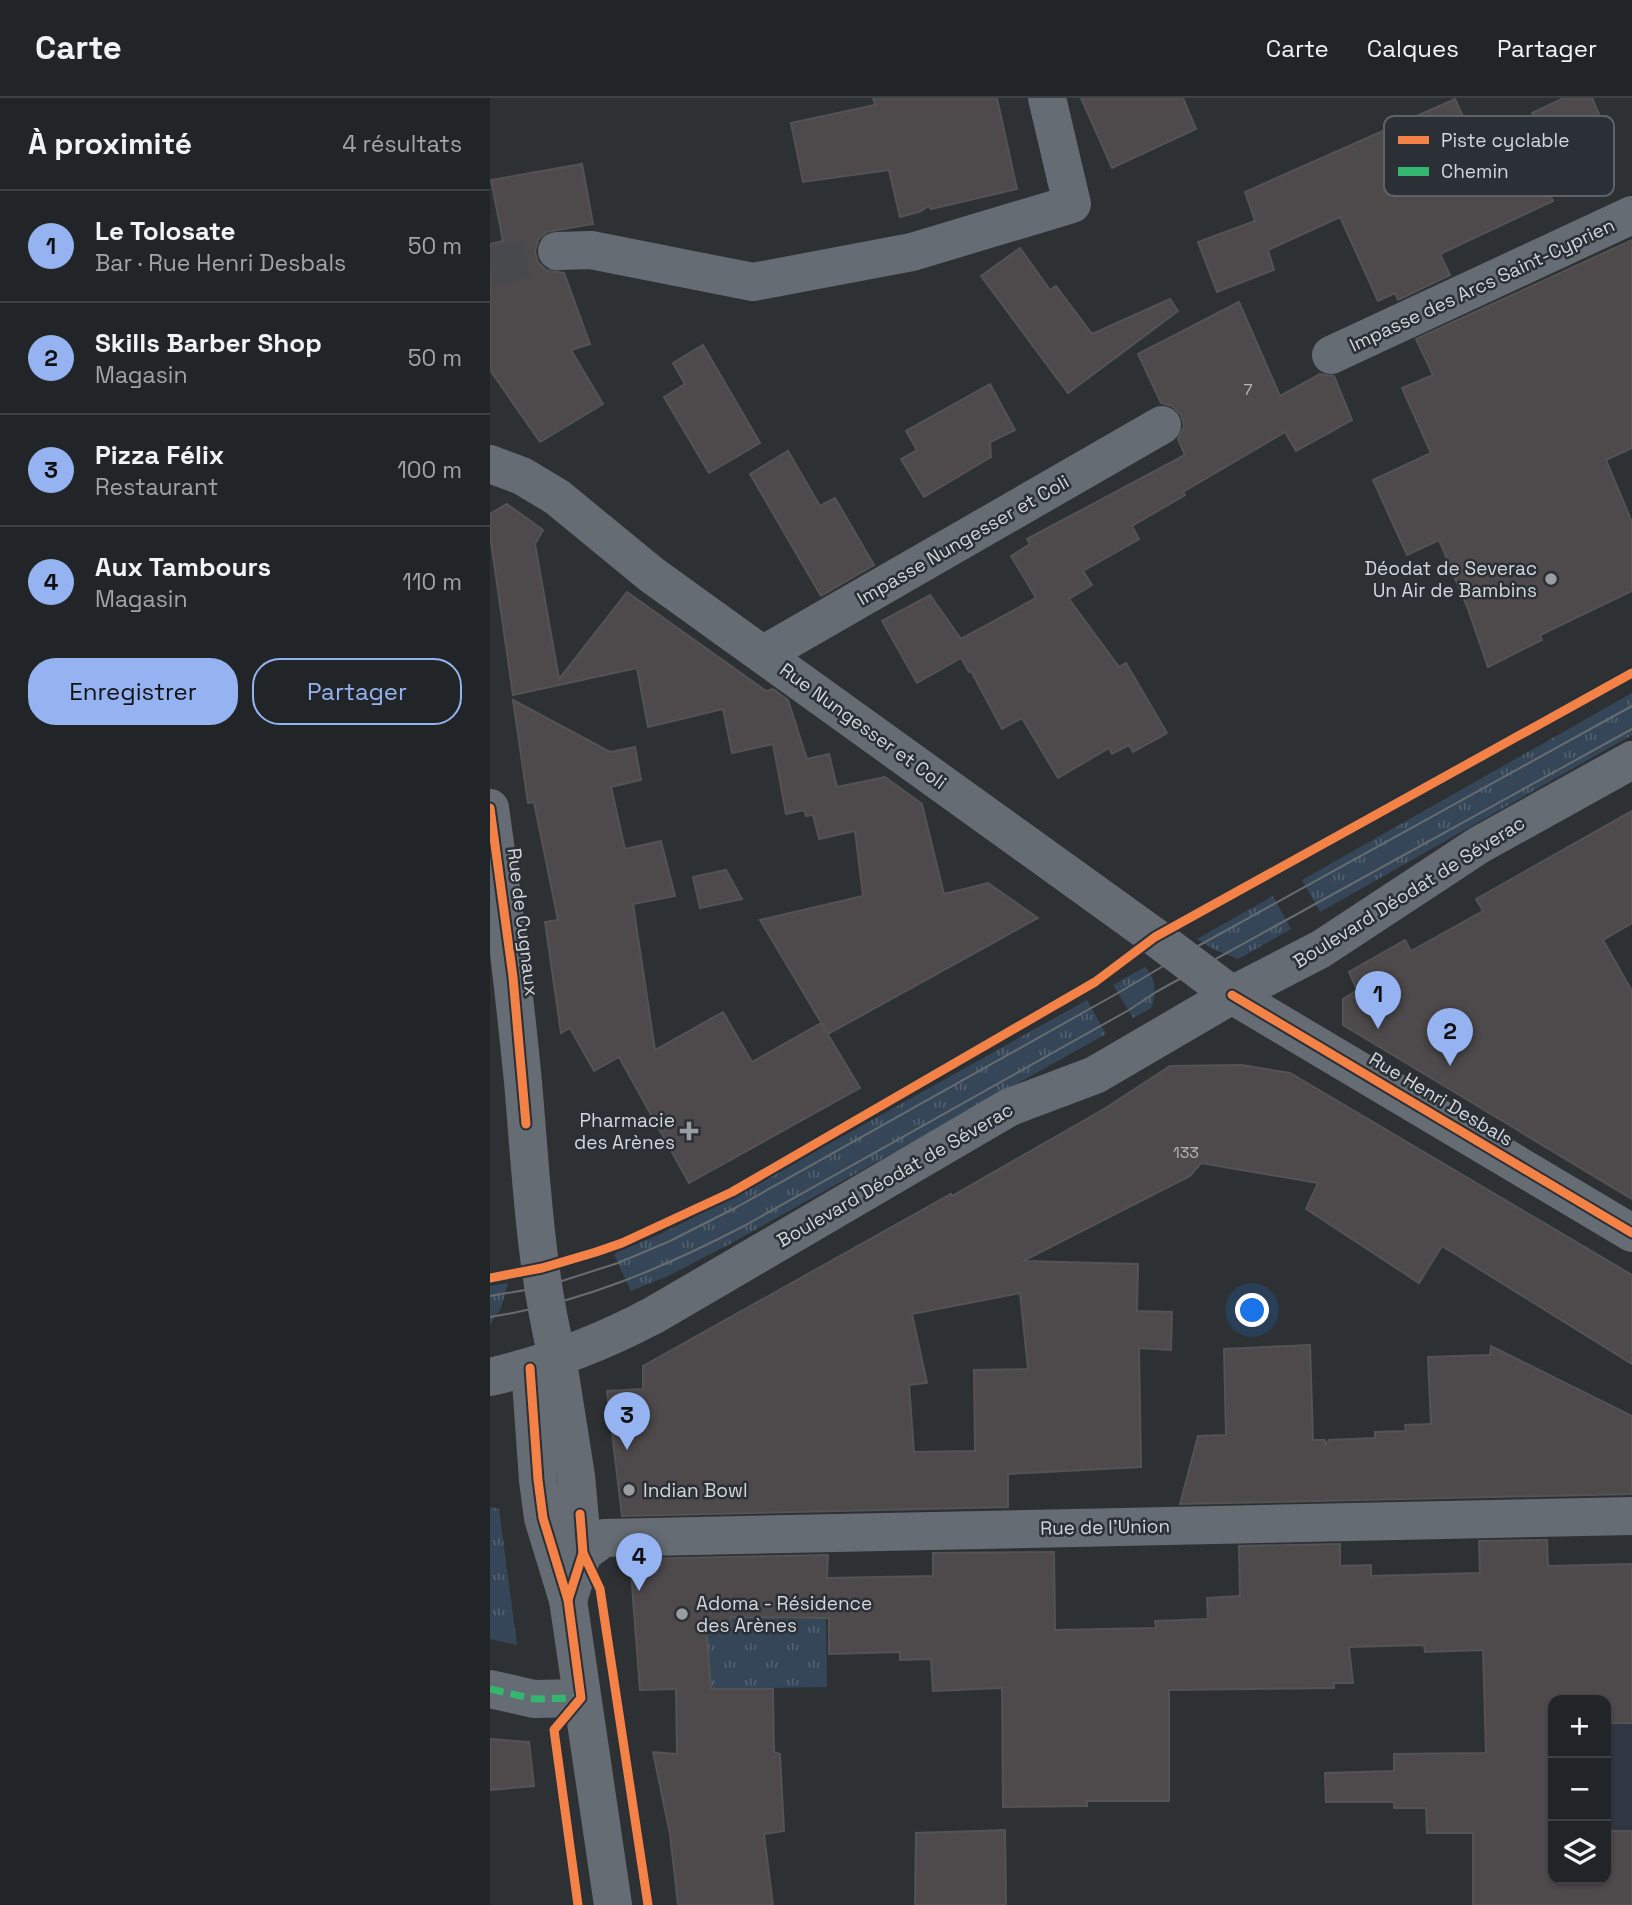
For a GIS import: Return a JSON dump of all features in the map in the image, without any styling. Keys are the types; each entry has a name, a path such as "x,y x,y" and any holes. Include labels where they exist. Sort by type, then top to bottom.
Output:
{"main road":[{"name":"Boulevard Déodat de Séverac","path":"490,1377 543,1362 631,1328 1010,1107 1095,1075 1232,996 1321,950 1479,845 1632,760"},
{"path":"543,1362 580,1514 583,1553 568,1600"},
{"path":"543,1362 538,1479 543,1518 568,1600 613,1905"}],"street":[{"path":"557,251 591,250 753,282 912,252 1072,204 1047,98"},
{"name":"Impasse des Arcs Saint-Cyprien","path":"1331,355 1632,215"},
{"name":"Impasse Nungesser et Coli","path":"764,654 1162,425"},
{"name":"Rue Nungesser et Coli","path":"490,464 522,476 558,497 652,575 1232,996"},
{"name":"Rue de Cugnaux","path":"490,808 513,977 545,1307 543,1362"},
{"name":"Rue Henri Desbals","path":"1232,996 1632,1233"},
{"name":"Rue de l'Union","path":"583,1553 604,1538 1632,1516"},
{"path":"490,1689 534,1699 581,1698"}],"shaded area":[{"path":"1632,1691 1632,1905 1596,1905 1596,1884 1611,1884 1611,1695 1597,1695 1597,1692"}],"green space":[{"path":"1632,693 1632,735 1320,912 1302,880"},
{"path":"1273,896 1291,929 1238,959 1197,939"},
{"path":"1145,967 1153,982 1153,1002 1151,1008 1133,1018 1113,985"},
{"path":"1087,1000 1106,1034 728,1245 668,1276 631,1291 614,1255 617,1252 732,1198"},
{"path":"508,1283 501,1308 490,1325 490,1286"},
{"path":"490,1507 499,1509 517,1645 490,1639"},
{"path":"781,1557 780,1619 826,1618 827,1687 711,1689 706,1628 731,1625 726,1559"}],"building":[{"path":"873,98 997,98 1017,189 931,209 929,206 900,217 889,170 803,182 791,123 875,105"},
{"path":"1081,98 1183,98 1196,129 1112,168"},
{"path":"1564,98 1592,98 1600,116 1533,116 1532,113"},
{"path":"1455,99 1463,116 1417,116"},
{"path":"1384,130 1384,196 1551,196 1553,201 1440,254 1450,275 1398,300 1395,293 1378,301 1340,217 1268,250 1274,270 1217,292 1198,242 1255,221 1245,192"},
{"path":"582,164 593,224 546,232 538,240 535,252 538,262 546,270 564,273 590,344 571,350 603,404 540,442 490,370 490,244 503,241 491,180"},
{"path":"1632,240 1632,448 1606,460 1632,522 1632,591 1540,635 1542,640 1488,667 1468,609 1439,540 1407,555 1373,480 1431,453 1402,388 1433,375 1416,339"},
{"path":"1020,248 1050,290 1056,286 1092,334 1170,299 1178,311 1068,393 981,276"},
{"path":"1239,302 1280,396 1320,374 1334,376 1352,420 1296,451 1285,432 1183,492 1185,495 1132,526 1139,539 1083,571 1092,585 1069,599 1119,667 1126,663 1167,733 1133,752 1129,745 1112,754 1109,748 1058,778 1022,718 1002,729 971,671 969,672 961,658 917,683 882,621 930,595 961,639 1036,598 1011,556 1030,544 1027,539 1185,455 1178,439 1184,426 1181,415 1172,406 1161,403 1138,354"},
{"path":"703,345 760,443 709,473 664,397 685,384 673,363"},
{"path":"990,384 1015,430 990,442 991,457 924,497 901,459 917,450 906,431"},
{"path":"788,451 820,506 835,498 874,565 821,596 750,474"},
{"path":"507,504 543,530 535,544 559,679 627,592 766,691 773,689 788,700 807,759 829,754 837,787 885,777 922,804 944,894 988,883 1038,918 828,1034 760,920 863,896 855,831 819,839 813,815 806,816 804,810 786,814 773,744 732,753 723,709 648,727 637,668 513,695 490,535 490,514"},
{"path":"513,700 610,752 635,747 641,780 611,787 625,849 661,841 675,896 633,904 655,1050 723,1012 752,1062 821,1023 860,1088 689,1183 619,1057 594,1071 570,1028 561,1033 545,922 558,920 534,802 528,803"},
{"path":"1632,811 1632,923 1603,940 1632,991 1632,1199 1343,1025 1343,999 1357,990 1349,972 1405,940 1411,951 1483,911 1476,899"},
{"path":"726,870 742,899 700,908 693,877"},
{"path":"1242,1065 1290,1073 1632,1275 1632,1364 1442,1246 1419,1283 1306,1209 1318,1183 1201,1163 1190,1176 1023,1261 1138,1264 1137,1311 1172,1312 1171,1350 1139,1348 1141,1467 1008,1474 1008,1507 622,1516 607,1391 643,1389 643,1366 951,1194 952,1196 1104,1109 1170,1066","holes":["1020,1293 1028,1369 974,1370 975,1451 914,1452 909,1385 927,1383 912,1314"]},
{"path":"1310,1345 1313,1440 1325,1440 1325,1446 1329,1440 1375,1438 1375,1432 1406,1431 1405,1425 1431,1424 1428,1357 1490,1355 1491,1346 1632,1416 1632,1494 1180,1504 1198,1436 1226,1435 1224,1349"},
{"path":"1547,1540 1548,1566 1632,1564 1632,1723 1611,1723 1611,1695 1548,1695 1548,1884 1611,1884 1611,1831 1632,1831 1632,1905 1473,1905 1473,1833 1427,1833 1426,1808 1394,1808 1394,1802 1326,1802 1325,1773 1394,1771 1394,1754 1486,1753 1483,1650 1425,1652 1424,1645 1349,1647 1353,1683 1334,1683 1334,1688 1169,1690 1169,1801 1087,1801 1087,1806 1003,1807 1002,1688 933,1691 931,1659 900,1660 900,1652 829,1654 829,1618 730,1617 731,1626 706,1628 711,1689 773,1689 774,1752 780,1754 784,1831 764,1834 773,1905 678,1905 670,1834 653,1752 677,1754 676,1689 640,1690 630,1559 828,1555 827,1578 933,1576 933,1553 1054,1552 1055,1630 1156,1628 1155,1621 1208,1619 1207,1598 1240,1596 1239,1546 1340,1544 1340,1566 1371,1565 1371,1576 1480,1573 1479,1541"},
{"path":"490,1739 529,1742 534,1786 490,1790"},
{"path":"1005,1830 1006,1905 915,1905 916,1833"}],"tunnel":[{"path":"490,268 557,251"}],"tram line":[{"path":"490,1296 543,1287 618,1263 670,1241 737,1207 1180,956 1632,706"},
{"path":"490,1317 557,1303 621,1282 744,1226 1129,1010 1156,992 1632,729"}],"marked path":[{"path":"490,1689 534,1699 581,1698"}],"cycle path":[{"path":"490,1278 542,1268 622,1243 732,1192 1095,982 1155,937 1632,673"},
{"path":"490,808 513,977 526,1124"},
{"path":"1232,995 1632,1233"},
{"path":"530,1368 543,1518 568,1600 581,1698 554,1730 578,1905"},
{"path":"568,1600 583,1553 580,1514"},
{"path":"583,1553 600,1589 648,1905"}],"place":[{"name":"Déodat de Severac Un Air de Bambins","path":"1551,579"},
{"name":"Le Tolosate","path":"1378,1029"},
{"name":"Skills Barber Shop","path":"1450,1066"},
{"name":"Pharmacie des Arènes","path":"689,1131"},
{"name":"Pizza Félix","path":"627,1450"},
{"name":"Indian Bowl","path":"629,1490"},
{"name":"Aux Tambours","path":"639,1591"},
{"name":"Adoma - Résidence des Arènes","path":"682,1614"}]}
